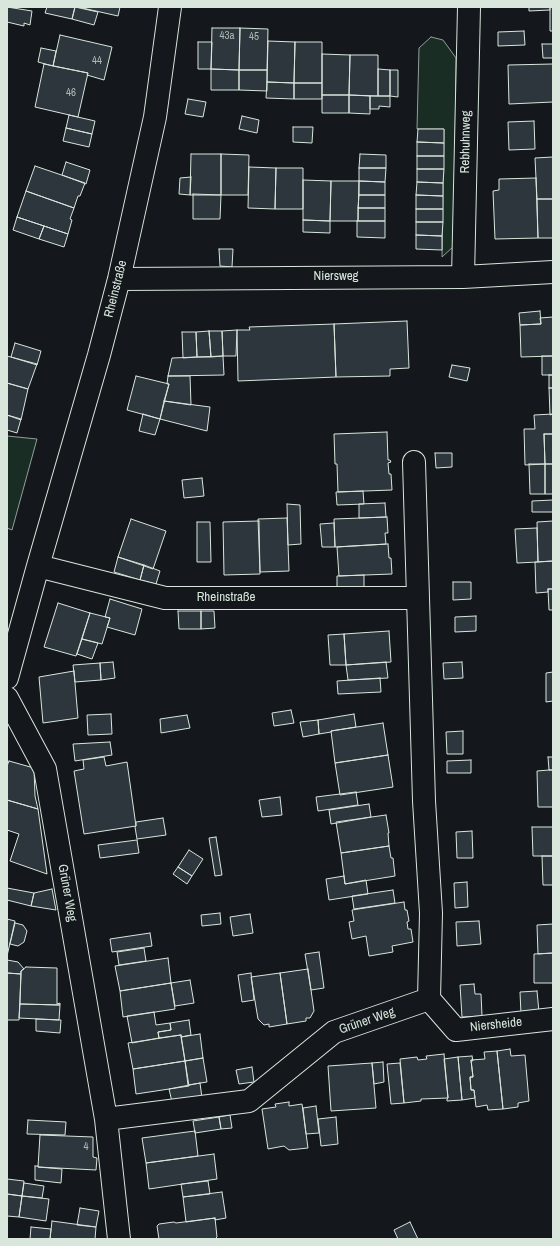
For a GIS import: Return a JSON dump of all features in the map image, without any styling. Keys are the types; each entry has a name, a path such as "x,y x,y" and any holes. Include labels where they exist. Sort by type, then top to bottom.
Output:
{"street":[{"name":"Rheinstraße","path":"7,678 97,363 119,279 155,116 170,7"},
{"name":"Rebhuhnweg","path":"463,276 469,7"},
{"name":"Niersweg","path":"119,279 463,276 553,272"},
{"path":"414,462 424,801 431,913 429,1000"},
{"name":"Rheinstraße","path":"38,566 165,598 418,598"},
{"name":"Grüner Weg","path":"7,698 44,769 106,1119 120,1239"},
{"name":"Grüner Weg","path":"106,1119 249,1101 334,1032 429,1000"},
{"name":"Niersheide","path":"429,1000 456,1030 553,1019"}],"green space":[{"path":"431,37 443,40 456,58 454,246 442,257 444,129 417,129 419,48"},
{"path":"7,436 37,439 12,530 7,528"}],"building":[{"path":"7,7 32,11 30,25 24,23 24,26 7,22"},
{"path":"47,7 75,7 72,19 45,13"},
{"path":"75,7 98,12 94,25 72,19"},
{"path":"78,7 120,7 118,16"},
{"path":"529,7 550,7 550,10 529,11"},
{"path":"550,7 553,7 553,31 550,31"},
{"path":"212,28 240,28 239,70 211,69"},
{"path":"240,28 268,29 267,70 239,70"},
{"path":"524,31 525,45 498,46 498,32"},
{"path":"60,35 112,47 104,80 87,75 88,73 53,66"},
{"path":"268,41 295,42 294,83 267,82"},
{"path":"198,42 212,42 211,69 198,69"},
{"path":"295,42 322,42 322,83 294,83"},
{"path":"542,44 553,44 553,58 543,58"},
{"path":"41,48 56,51 53,66 38,62"},
{"path":"322,54 350,55 349,95 322,95"},
{"path":"350,55 378,55 378,96 349,95"},
{"path":"44,64 88,73 78,117 35,107"},
{"path":"553,64 553,102 509,104 508,65"},
{"path":"211,69 239,70 239,90 211,90"},
{"path":"378,69 390,70 390,96 378,96"},
{"path":"239,70 267,70 267,91 239,90"},
{"path":"390,70 398,70 398,97 390,96"},
{"path":"267,82 294,83 294,99 266,98"},
{"path":"294,83 322,83 322,99 294,99"},
{"path":"322,95 349,95 349,113 322,113"},
{"path":"349,95 370,96 370,114 349,113"},
{"path":"370,96 390,96 390,107 379,106 379,109 370,109"},
{"path":"188,99 206,102 203,117 185,114"},
{"path":"69,115 95,121 92,134 66,128"},
{"path":"242,116 259,120 257,133 239,129"},
{"path":"534,121 535,149 509,150 508,122"},
{"path":"293,127 313,127 312,143 293,142"},
{"path":"66,128 92,134 89,147 63,141"},
{"path":"418,129 444,129 444,143 417,142"},
{"path":"417,142 444,143 444,156 417,156"},
{"path":"191,154 221,154 221,195 190,195"},
{"path":"221,154 249,155 248,195 221,195"},
{"path":"360,154 386,155 386,168 359,168"},
{"path":"417,156 444,156 444,169 417,169"},
{"path":"553,157 553,199 537,199 535,158"},
{"path":"66,162 90,170 86,184 62,175"},
{"path":"35,166 85,183 74,208 26,191"},
{"path":"249,167 276,168 275,209 248,208"},
{"path":"276,168 303,168 303,209 275,209"},
{"path":"359,168 386,168 385,182 359,181"},
{"path":"417,169 444,169 443,183 417,182"},
{"path":"191,177 190,195 179,194 180,178"},
{"path":"536,178 538,238 495,239 493,191 499,190 499,179"},
{"path":"303,180 331,181 330,221 303,220"},
{"path":"331,181 359,181 358,221 330,221"},
{"path":"359,181 385,182 385,195 359,195"},
{"path":"417,182 443,183 443,196 416,195"},
{"path":"26,191 74,208 70,219 72,220 68,234 17,217"},
{"path":"193,194 221,195 220,219 193,219"},
{"path":"359,195 385,195 385,208 358,208"},
{"path":"416,195 443,196 443,209 416,209"},
{"path":"537,199 553,199 553,238 538,238"},
{"path":"358,208 385,208 385,221 358,221"},
{"path":"416,209 443,209 443,222 416,222"},
{"path":"17,217 44,226 39,239 13,230"},
{"path":"303,220 330,221 330,233 303,232"},
{"path":"357,221 385,221 385,238 357,237"},
{"path":"416,222 443,222 442,236 416,235"},
{"path":"44,226 68,234 64,247 39,239"},
{"path":"416,235 442,236 442,250 416,249"},
{"path":"219,249 233,249 232,267 220,266"},
{"path":"540,311 541,324 520,325 519,313"},
{"path":"553,317 553,356 521,357 520,325 541,324 540,318"},
{"path":"407,321 409,368 390,369 390,376 336,377 334,324"},
{"path":"334,324 336,377 238,381 237,330 250,330 249,327"},
{"path":"237,330 236,356 223,356 222,331"},
{"path":"209,331 222,331 223,356 211,357"},
{"path":"209,331 211,357 197,357 196,332"},
{"path":"182,332 196,332 197,357 183,358"},
{"path":"15,343 41,351 37,365 11,357"},
{"path":"7,356 37,364 28,389 7,383"},
{"path":"223,356 224,375 168,376 172,358"},
{"path":"542,356 553,356 553,375 542,375"},
{"path":"452,365 470,368 467,381 449,377"},
{"path":"549,375 553,375 553,388 549,388"},
{"path":"136,376 169,384 160,419 127,410"},
{"path":"168,376 190,376 191,405 164,401 169,384 167,384"},
{"path":"7,383 28,389 21,420 7,415"},
{"path":"549,388 553,388 553,414 550,415"},
{"path":"164,401 210,407 207,431 160,419"},
{"path":"143,414 160,419 155,435 139,431"},
{"path":"553,414 553,434 544,434 545,464 525,465 524,429 535,429 534,415"},
{"path":"7,415 21,419 17,433 7,430"},
{"path":"387,432 388,460 391,462 388,463 389,474 391,474 392,490 338,492 334,434"},
{"path":"544,434 553,434 553,464 545,464"},
{"path":"435,453 452,453 452,467 436,468"},
{"path":"529,464 545,464 545,494 530,494"},
{"path":"545,464 553,464 553,494 545,494"},
{"path":"202,478 204,496 184,498 182,480"},
{"path":"363,491 364,504 337,505 336,492"},
{"path":"553,500 553,512 532,512 532,501"},
{"path":"385,503 386,517 359,518 359,504"},
{"path":"287,504 300,505 301,544 288,545"},
{"path":"387,517 388,533 385,533 386,544 335,547 334,519"},
{"path":"287,518 289,571 260,572 258,519"},
{"path":"131,519 166,531 153,569 118,557"},
{"path":"259,521 260,574 224,575 223,522"},
{"path":"553,521 553,561 538,562 537,522"},
{"path":"197,522 210,522 211,562 197,562"},
{"path":"334,523 335,547 322,547 320,524"},
{"path":"537,528 538,562 517,563 515,529"},
{"path":"388,544 392,574 339,576 337,547"},
{"path":"118,557 144,565 140,580 114,572"},
{"path":"553,561 553,589 548,589 548,592 536,593 535,562"},
{"path":"144,565 160,571 156,584 140,580"},
{"path":"364,575 364,588 337,589 337,576"},
{"path":"453,582 471,582 471,599 453,600"},
{"path":"548,589 553,589 553,610 549,610"},
{"path":"110,599 142,609 135,635 107,627 110,618 105,617"},
{"path":"58,603 90,613 76,656 44,647"},
{"path":"178,611 201,611 201,629 179,629"},
{"path":"201,611 214,611 215,628 201,629"},
{"path":"90,613 110,618 102,644 82,639"},
{"path":"476,616 476,631 455,632 455,617"},
{"path":"389,631 391,662 346,665 344,634"},
{"path":"344,634 346,665 330,665 328,635"},
{"path":"82,639 98,643 92,659 77,654"},
{"path":"113,662 115,678 101,680 100,663"},
{"path":"386,662 388,678 348,680 346,665"},
{"path":"462,662 463,678 444,679 443,663"},
{"path":"100,663 101,680 75,682 73,665"},
{"path":"74,671 78,718 43,723 39,677"},
{"path":"553,672 553,701 546,702 546,673"},
{"path":"380,678 381,692 338,694 337,681"},
{"path":"291,710 294,723 274,726 272,713"},
{"path":"111,714 112,734 88,735 87,715"},
{"path":"354,714 356,727 319,734 318,720"},
{"path":"187,715 190,728 161,733 160,719"},
{"path":"318,720 319,734 303,737 300,722"},
{"path":"383,723 388,755 335,763 331,731"},
{"path":"463,731 463,754 447,754 446,732"},
{"path":"110,742 112,755 75,761 73,744"},
{"path":"388,755 393,787 340,795 335,763"},
{"path":"104,757 106,766 127,762 136,826 84,834 74,771 84,769 83,760"},
{"path":"548,757 553,757 553,770 549,770"},
{"path":"471,760 471,773 447,773 447,761"},
{"path":"9,761 34,768 35,796 38,809 7,800 7,766"},
{"path":"553,770 553,807 538,807 537,771"},
{"path":"356,792 358,805 318,811 316,797"},
{"path":"280,797 282,815 262,817 259,800"},
{"path":"7,800 38,809 47,874 10,861 19,834 7,830"},
{"path":"369,804 371,817 331,824 329,810"},
{"path":"386,815 389,833 389,846 341,853 336,822"},
{"path":"163,818 166,835 137,839 135,827 136,822"},
{"path":"532,827 553,827 553,856 533,856"},
{"path":"472,831 473,858 457,858 456,832"},
{"path":"216,837 222,875 215,876 209,838"},
{"path":"137,840 139,853 100,858 98,845"},
{"path":"389,846 391,858 393,858 395,876 345,884 341,853"},
{"path":"189,850 203,859 192,876 178,867"},
{"path":"542,856 553,856 553,885 543,885"},
{"path":"178,867 192,876 187,884 173,874"},
{"path":"344,876 345,884 366,880 368,894 329,900 326,879"},
{"path":"467,882 468,907 455,908 454,883"},
{"path":"7,888 34,893 31,906 7,900"},
{"path":"52,889 56,910 31,906 34,893"},
{"path":"393,890 395,903 354,909 352,896"},
{"path":"404,902 409,921 407,922 408,929 411,929 413,942 392,946 393,952 369,956 366,936 352,939 349,922 354,921 352,910"},
{"path":"220,913 221,924 202,926 201,915"},
{"path":"250,914 253,933 233,936 230,917"},
{"path":"7,919 15,921 7,956"},
{"path":"479,921 481,944 457,946 456,922"},
{"path":"15,923 23,925 27,931 24,942 18,946 10,944"},
{"path":"553,924 553,953 538,954 537,925"},
{"path":"150,933 152,946 112,952 110,939"},
{"path":"144,948 146,961 119,965 117,952"},
{"path":"319,952 324,988 311,990 305,954"},
{"path":"553,953 553,983 534,983 534,954"},
{"path":"168,958 171,983 120,991 115,966"},
{"path":"7,960 18,962 24,969 21,971 21,974 7,973"},
{"path":"26,967 57,968 57,1004 60,1003 60,1005 20,1004 21,971"},
{"path":"308,969 314,1011 310,1018 306,1018 306,1021 287,1024 280,973"},
{"path":"7,973 21,974 19,1020 7,1020"},
{"path":"251,973 254,1000 242,1002 238,975"},
{"path":"280,973 287,1024 269,1027 269,1024 264,1025 258,1019 251,977"},
{"path":"190,980 194,1003 175,1006 171,983"},
{"path":"171,983 175,1009 123,1017 120,991"},
{"path":"474,984 475,994 481,994 482,1016 462,1017 460,985"},
{"path":"537,991 539,1012 521,1014 520,992"},
{"path":"20,1004 60,1005 59,1020 19,1018"},
{"path":"154,1012 156,1025 170,1023 171,1030 158,1032 159,1038 132,1043 127,1016"},
{"path":"36,1019 61,1020 60,1033 36,1031"},
{"path":"189,1020 191,1035 159,1038 158,1032 171,1030 170,1023"},
{"path":"200,1034 203,1058 185,1061 181,1037"},
{"path":"181,1035 185,1061 133,1069 128,1043"},
{"path":"510,1049 511,1056 525,1055 529,1101 518,1103 518,1107 503,1109 497,1051"},
{"path":"497,1051 503,1109 488,1110 487,1105 476,1107 474,1090 471,1090 470,1077 473,1077 471,1060 485,1059 484,1052"},
{"path":"444,1054 448,1098 421,1099 421,1101 404,1103 400,1059 417,1057 418,1060 427,1059 426,1056"},
{"path":"472,1056 473,1077 470,1077 471,1090 474,1090 475,1098 462,1100 458,1057"},
{"path":"458,1057 462,1100 447,1101 448,1098 444,1059"},
{"path":"203,1058 207,1082 188,1085 185,1061"},
{"path":"185,1061 189,1086 136,1094 133,1069"},
{"path":"383,1062 384,1082 374,1084 372,1063"},
{"path":"372,1063 376,1108 331,1111 328,1066"},
{"path":"400,1063 404,1103 391,1104 387,1064"},
{"path":"252,1067 254,1082 239,1084 236,1070"},
{"path":"200,1083 202,1098 172,1102 169,1089"},
{"path":"289,1102 289,1106 302,1104 308,1148 289,1150 284,1146 268,1149 262,1109 276,1107 275,1104"},
{"path":"316,1106 319,1133 306,1134 303,1108"},
{"path":"230,1115 232,1128 221,1129 219,1117"},
{"path":"219,1117 221,1129 195,1133 193,1121"},
{"path":"336,1117 338,1144 321,1146 318,1119"},
{"path":"28,1120 66,1122 65,1135 27,1134"},
{"path":"195,1131 198,1156 146,1163 142,1138"},
{"path":"40,1135 93,1137 93,1157 97,1158 96,1170 38,1167"},
{"path":"214,1154 217,1179 149,1189 146,1163"},
{"path":"35,1166 62,1169 61,1183 35,1180"},
{"path":"7,1179 24,1181 22,1196 7,1194"},
{"path":"208,1181 210,1194 183,1197 181,1184"},
{"path":"24,1183 44,1186 42,1198 22,1196"},
{"path":"222,1192 226,1218 186,1222 183,1197"},
{"path":"7,1194 22,1196 19,1217 7,1216"},
{"path":"22,1196 49,1199 46,1221 19,1217"},
{"path":"80,1208 99,1211 96,1227 77,1225"},
{"path":"215,1218 217,1237 215,1239 159,1239 157,1226 159,1224"},
{"path":"52,1221 96,1227 95,1239 50,1239"},
{"path":"410,1222 418,1239 398,1239 394,1230"},
{"path":"31,1227 51,1229 50,1239 30,1239"}]}
